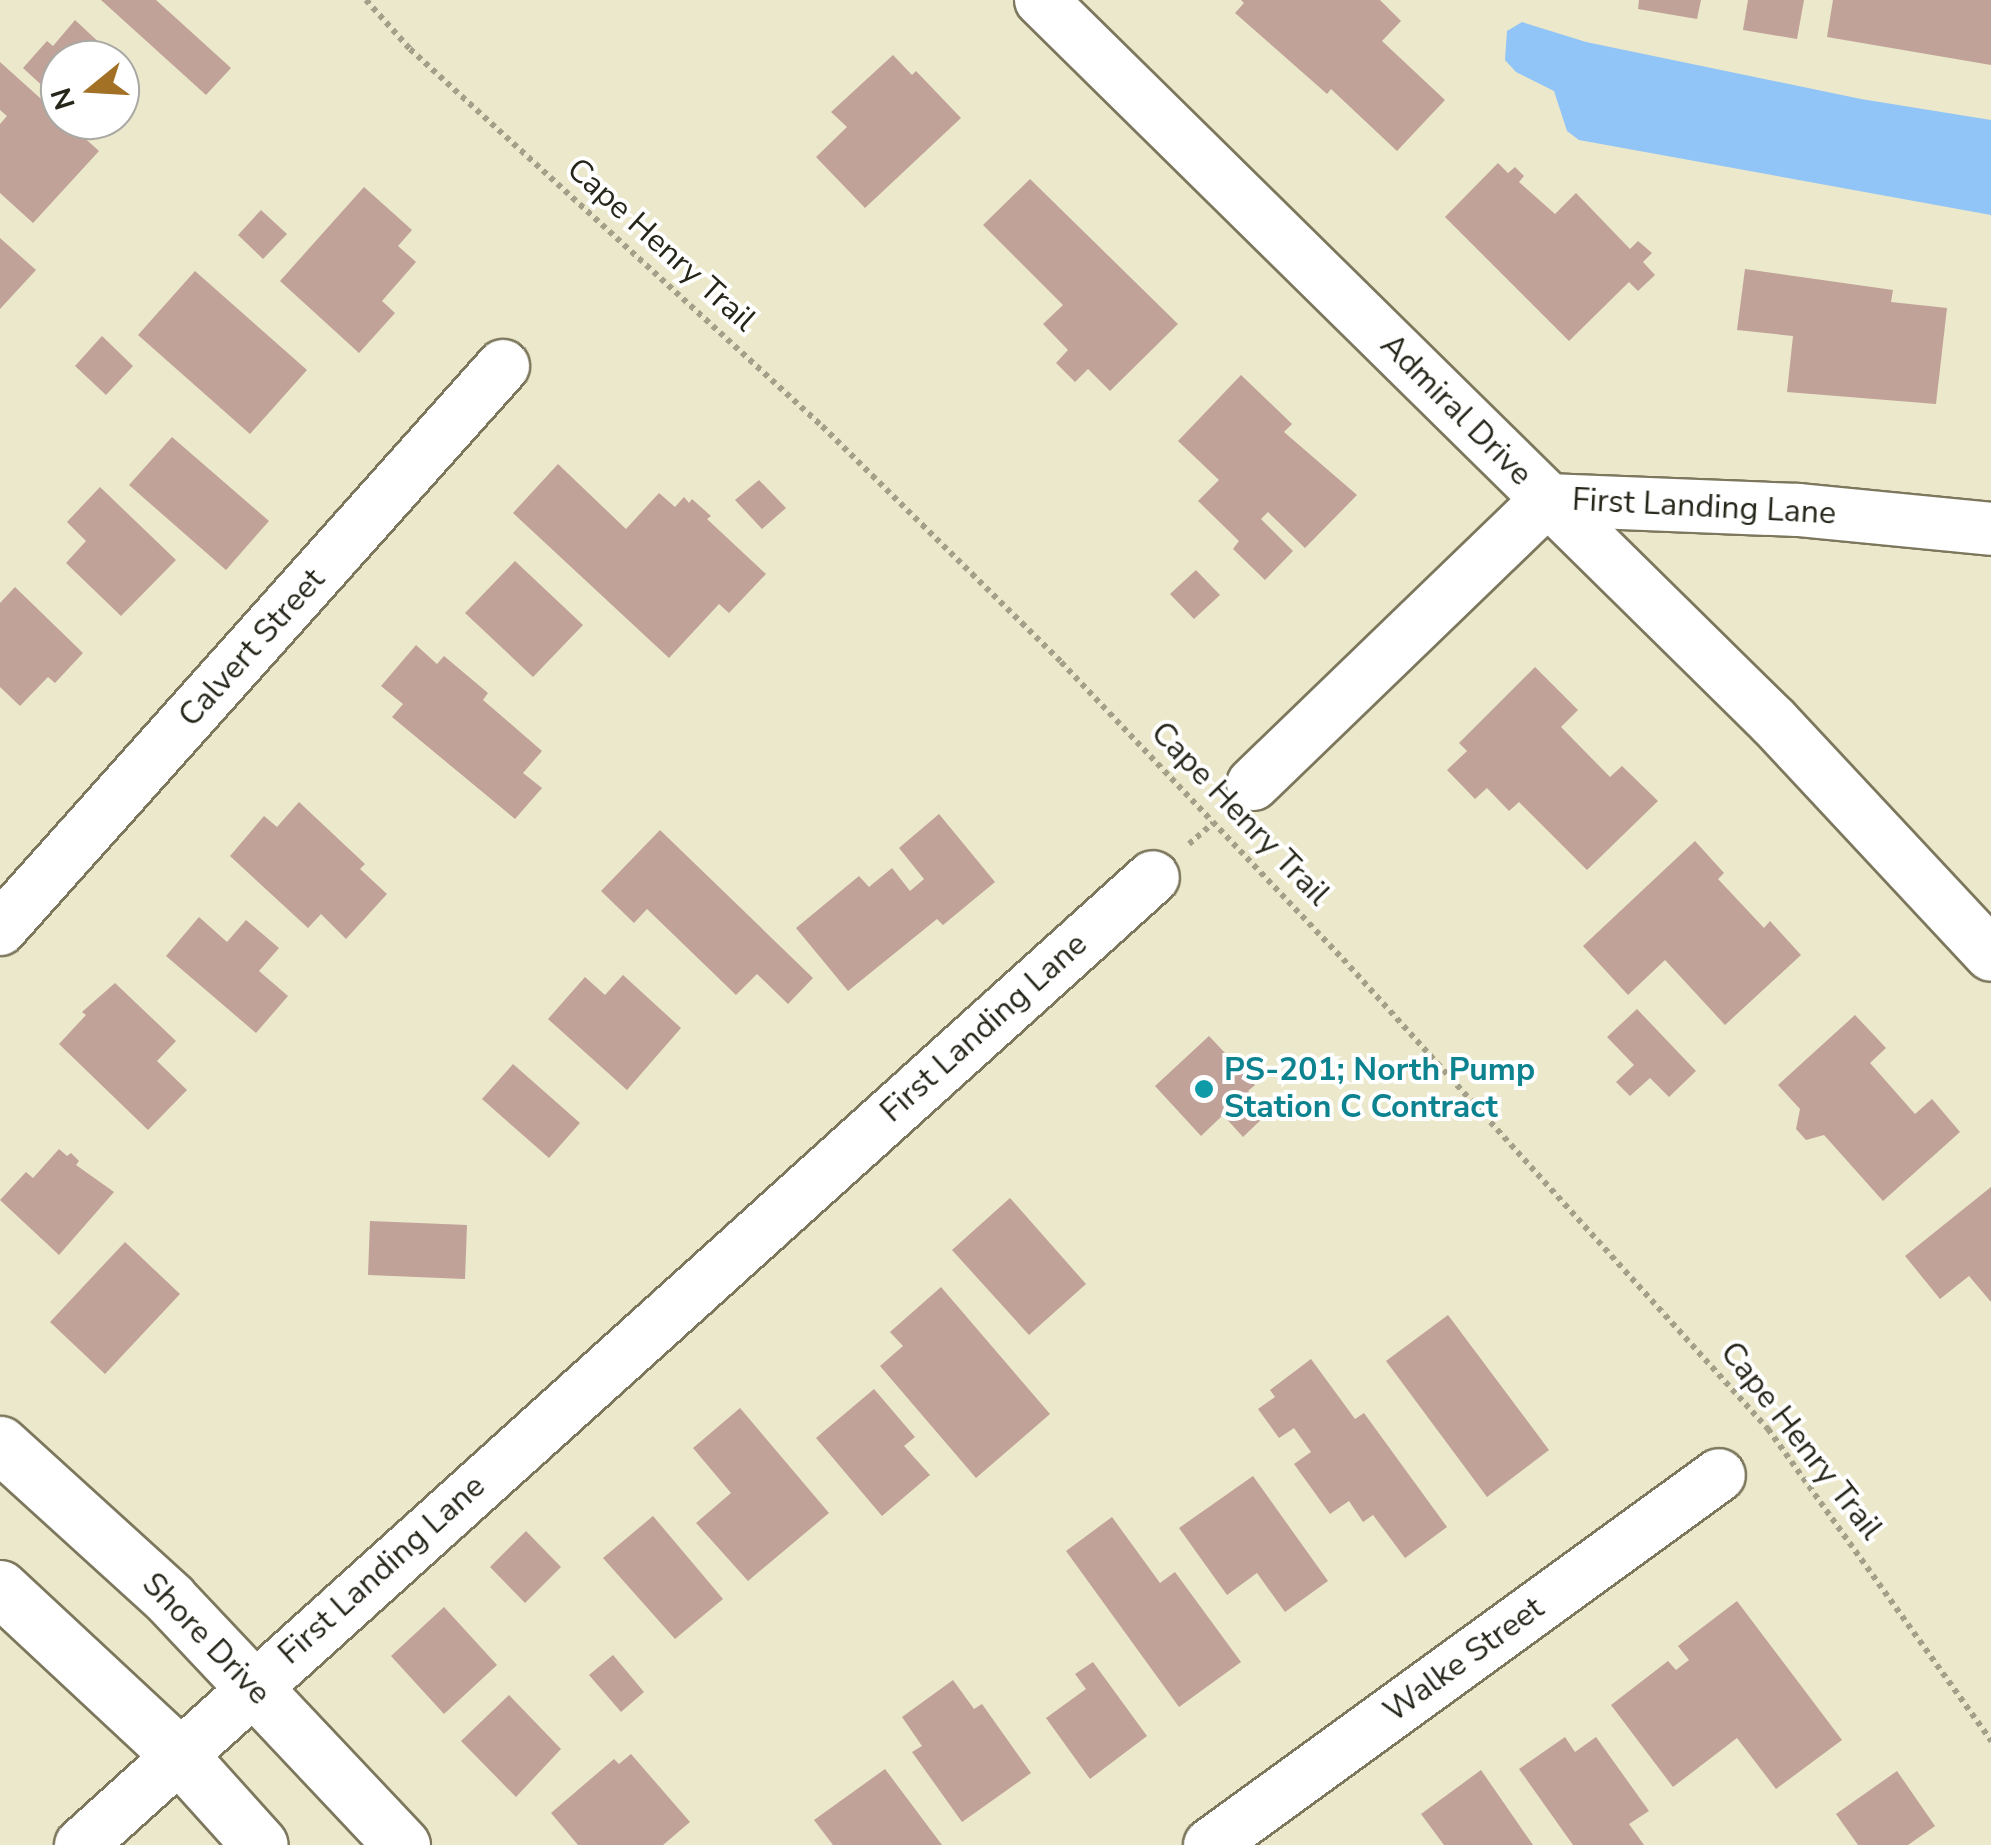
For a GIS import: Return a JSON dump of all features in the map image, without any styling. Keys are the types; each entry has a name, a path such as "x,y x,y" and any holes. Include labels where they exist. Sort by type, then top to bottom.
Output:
{"highway":[{"name":"Shore Drive","path":"0,1444 169,1598 402,1845"},
{"path":"0,1588 178,1754 260,1845"}],"street":[{"name":"Admiral Drive","path":"1040,0 1774,722 1991,956"},
{"name":"Calvert Street","path":"0,929 503,366"},
{"name":"First Landing Lane","path":"1253,784 1547,500 1798,510 1991,529"},
{"name":"First Landing Lane","path":"81,1845 1153,876"},
{"name":"Walke Street","path":"1210,1845 1719,1475"}],"path":[{"name":"Cape Henry Trail","path":"366,0 410,49 822,426 1061,662 1213,822 1534,1166 1768,1429 1991,1741"},
{"path":"1153,876 1253,784"}],"water":[{"path":"1522,22 1586,42 1861,99 1991,120 1991,215 1579,140 1567,131 1554,91 1516,72 1505,60 1507,31"}],"building":[{"path":"101,0 156,0 231,68 206,95"},
{"path":"1241,0 1380,0 1401,21 1382,41 1445,100 1397,151 1331,89 1327,94 1235,13 1244,3"},
{"path":"1639,0 1701,0 1697,19 1638,9"},
{"path":"1748,0 1804,0 1797,39 1743,30"},
{"path":"1833,0 1991,0 1991,65 1827,37"},
{"path":"75,20 96,40 58,40"},
{"path":"40,49 40,84 23,68"},
{"path":"893,55 912,75 916,71 961,118 865,208 816,157 847,127 831,112"},
{"path":"0,62 40,98 40,140 87,140 99,151 33,223 0,193 0,124 7,116 0,110"},
{"path":"1498,163 1508,173 1515,167 1524,176 1519,182 1555,214 1576,193 1630,249 1638,241 1652,253 1643,262 1655,275 1638,291 1629,282 1569,341 1445,217"},
{"path":"1030,179 1178,324 1110,391 1088,369 1075,382 1056,363 1068,350 1043,324 1063,305 983,225"},
{"path":"364,187 412,230 398,246 416,262 382,301 395,313 359,353 280,281"},
{"path":"261,210 287,234 263,259 238,235"},
{"path":"0,238 36,270 0,309"},
{"path":"1745,269 1893,290 1891,302 1947,308 1936,404 1787,392 1793,336 1737,330"},
{"path":"195,271 307,370 250,434 138,335"},
{"path":"102,336 133,366 106,395 75,366"},
{"path":"1241,375 1292,424 1284,432 1357,495 1305,548 1268,512 1261,519 1293,551 1265,580 1233,549 1239,541 1198,501 1219,480 1178,441"},
{"path":"172,437 269,521 226,570 129,485"},
{"path":"558,464 626,529 659,493 675,507 684,497 689,503 692,499 711,516 707,519 766,574 729,613 719,604 669,658 513,513"},
{"path":"759,480 786,508 762,529 735,500"},
{"path":"100,487 176,560 121,616 66,563 86,541 67,522"},
{"path":"515,561 583,625 533,677 465,613"},
{"path":"1196,570 1220,595 1194,619 1170,594"},
{"path":"15,587 83,653 55,683 48,677 20,706 0,687 0,603"},
{"path":"416,645 437,664 444,656 488,693 483,700 542,751 523,773 542,788 515,819 392,717 403,704 381,686"},
{"path":"1535,667 1578,710 1561,727 1610,777 1622,766 1658,801 1587,870 1519,802 1509,811 1487,788 1475,799 1447,770 1467,751 1459,743"},
{"path":"299,802 365,864 360,869 387,894 346,939 321,914 308,928 230,856 264,816 277,827"},
{"path":"939,814 995,882 943,925 937,919 848,991 796,928 859,876 869,887 892,868 910,891 924,879 899,848"},
{"path":"660,830 813,978 788,1004 757,974 736,995 647,909 634,923 601,891"},
{"path":"1695,841 1724,873 1718,879 1764,928 1770,921 1801,955 1725,1025 1665,960 1628,995 1583,946"},
{"path":"199,917 227,942 246,920 279,948 259,971 288,996 256,1033 166,956"},
{"path":"623,975 681,1028 627,1090 548,1019 585,977 605,995"},
{"path":"115,983 176,1041 157,1061 187,1090 148,1130 59,1044 86,1015 82,1012"},
{"path":"1637,1009 1696,1071 1669,1097 1650,1078 1630,1096 1616,1082 1634,1065 1607,1037"},
{"path":"1855,1015 1886,1048 1870,1063 1915,1114 1932,1099 1960,1132 1883,1201 1824,1135 1806,1140 1796,1129 1800,1109 1778,1085"},
{"name":"PS-201; North Pump Station C Contract","path":"1209,1036 1255,1085 1248,1091 1268,1113 1243,1137 1223,1115 1201,1136 1155,1086"},
{"path":"513,1064 580,1123 549,1158 482,1099"},
{"path":"59,1149 67,1156 71,1153 79,1161 76,1165 114,1192 59,1255 0,1200 26,1172 33,1178"},
{"path":"1991,1187 1991,1302 1969,1276 1940,1299 1905,1256"},
{"path":"1010,1198 1086,1284 1029,1335 952,1250"},
{"path":"370,1221 467,1225 465,1279 368,1275"},
{"path":"125,1242 180,1294 105,1374 50,1322"},
{"path":"941,1287 1050,1414 976,1478 880,1366 903,1346 890,1332"},
{"path":"1448,1315 1549,1450 1487,1497 1386,1361"},
{"path":"1311,1359 1355,1419 1364,1413 1447,1527 1405,1558 1373,1515 1363,1522 1349,1501 1330,1514 1294,1464 1311,1452 1294,1428 1279,1438 1258,1409 1275,1397 1270,1390"},
{"path":"874,1389 915,1437 904,1446 930,1475 882,1516 816,1438"},
{"path":"740,1408 829,1513 748,1581 696,1523 731,1493 693,1448"},
{"path":"1253,1476 1328,1581 1285,1612 1257,1573 1227,1595 1179,1528"},
{"path":"653,1516 723,1599 675,1639 603,1558"},
{"path":"1112,1517 1160,1583 1175,1572 1241,1662 1179,1707 1066,1551"},
{"path":"526,1531 561,1567 525,1603 490,1567"},
{"path":"1737,1601 1842,1740 1776,1789 1737,1738 1673,1787 1611,1705 1668,1661 1676,1670 1689,1660 1678,1646"},
{"path":"444,1607 497,1665 444,1714 391,1656"},
{"path":"613,1655 644,1692 621,1712 589,1675"},
{"path":"1093,1662 1147,1736 1090,1779 1046,1718 1086,1689 1075,1674"},
{"path":"953,1680 974,1709 982,1704 1031,1773 962,1822 912,1752 922,1746 902,1717"},
{"path":"509,1695 561,1749 516,1797 461,1741"},
{"path":"1565,1737 1575,1752 1596,1737 1649,1811 1629,1824 1644,1845 1573,1845 1519,1769"},
{"path":"631,1754 690,1822 663,1845 578,1845 551,1813 614,1759 619,1764"},
{"path":"885,1769 942,1845 833,1845 814,1820"},
{"path":"1481,1770 1533,1845 1444,1845 1421,1814"},
{"path":"1897,1771 1935,1826 1908,1845 1858,1845 1836,1814"}],"place":[{"name":"PS-201; North Pump Station C Contract","path":"1204,1089"}]}
